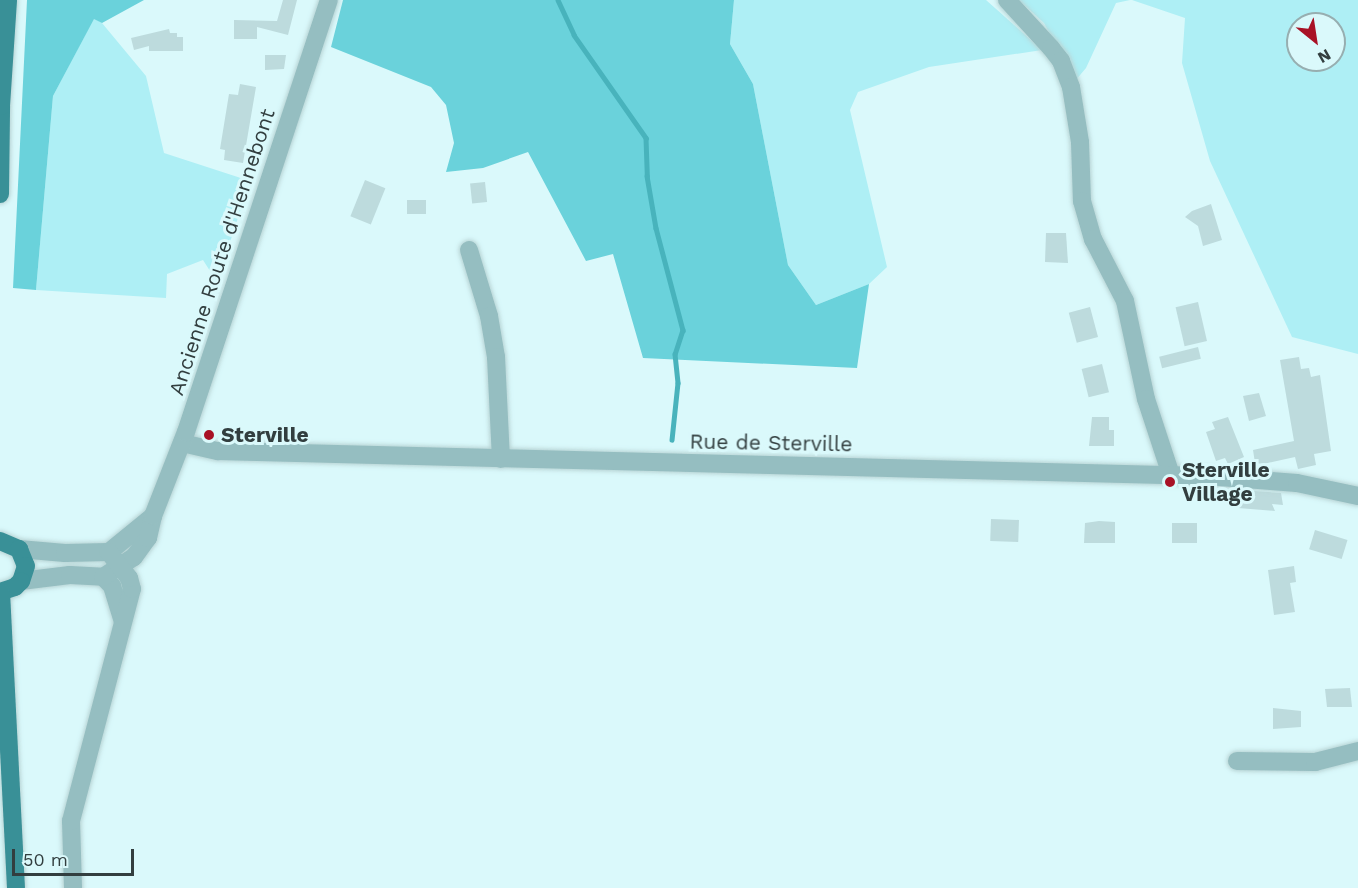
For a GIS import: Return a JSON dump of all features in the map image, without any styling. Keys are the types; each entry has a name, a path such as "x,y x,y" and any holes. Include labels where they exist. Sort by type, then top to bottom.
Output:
{"main road":[{"path":"0,194 1,106 8,0"},
{"path":"0,541 19,549 26,566 21,581 0,592 16,888"}],"street":[{"name":"Ancienne Route d'Hennebont","path":"103,577 122,567 134,557 148,538 153,516 182,443 329,0"},
{"path":"1007,0 1046,41 1060,61 1071,87 1078,131 1082,201 1093,238 1125,301 1149,408 1171,475"},
{"path":"469,250 489,316 496,357 501,459"},
{"name":"Rue de Sterville","path":"182,443 218,451 1171,475 1297,483 1358,496"},
{"path":"19,549 65,553 109,552 153,516"},
{"path":"73,888 71,821 132,589 122,567 109,552"},
{"path":"21,581 70,575 103,577 112,586 123,621"},
{"path":"1237,760 1314,762 1358,751"}],"shaded area":[{"path":"27,0 144,0 102,23 94,19 53,96 36,290 13,288"},
{"path":"343,0 734,0 730,44 753,84 788,265 816,305 869,284 857,368 643,358 613,254 586,261 528,152 483,168 446,172 454,143 446,105 431,87 331,47"},
{"path":"734,0 986,0 1042,50 929,67 858,92 850,110 887,267 869,284 816,305 788,265 753,84 730,44"},
{"path":"1019,0 1130,0 1116,3 1086,68 1075,81 1044,23"},
{"path":"1132,0 1358,0 1358,354 1292,337 1210,161 1182,63 1185,18"},
{"path":"94,18 102,23 146,76 164,153 250,181 217,282 203,260 167,274 166,298 36,290 53,96"}],"building":[{"path":"283,0 297,0 288,35 257,27 257,39 234,39 234,20 277,21"},
{"path":"169,29 170,33 177,33 177,37 183,37 183,51 149,51 149,46 134,50 131,38"},
{"path":"265,55 286,55 284,69 265,70"},
{"path":"240,84 256,87 243,163 224,160 225,150 220,149 229,94 238,95"},
{"path":"365,180 385,188 371,224 350,216"},
{"path":"485,182 487,202 472,203 470,184"},
{"path":"407,200 426,200 426,214 407,214"},
{"path":"1211,204 1222,240 1203,246 1198,226 1185,217 1192,211"},
{"path":"1046,233 1066,233 1068,263 1045,262"},
{"path":"1198,302 1207,341 1185,346 1176,307"},
{"path":"1090,307 1098,337 1077,343 1069,313"},
{"path":"1198,347 1201,359 1162,368 1159,357"},
{"path":"1299,357 1301,369 1309,368 1311,377 1320,375 1331,451 1314,454 1316,465 1298,469 1295,457 1263,464 1255,463 1253,450 1294,441 1280,360"},
{"path":"1102,364 1109,392 1089,397 1082,369"},
{"path":"1259,393 1266,416 1249,421 1243,396"},
{"path":"1092,417 1109,417 1109,430 1114,430 1114,446 1089,446"},
{"path":"1228,417 1244,457 1228,464 1225,458 1216,461 1206,432 1215,429 1212,422"},
{"path":"1240,490 1281,493 1283,505 1272,504 1275,511 1238,508"},
{"path":"991,519 1019,520 1018,542 990,541"},
{"path":"1115,522 1115,543 1084,543 1085,523"},
{"path":"1172,523 1197,523 1197,543 1172,543"},
{"path":"1315,530 1348,540 1342,559 1309,549"},
{"path":"1294,566 1296,582 1290,583 1295,612 1274,615 1268,570"},
{"path":"1350,688 1352,707 1327,707 1325,689"},
{"path":"1273,708 1301,711 1301,727 1273,729"}],"waterway":[{"path":"558,0 574,35 646,138 647,176 656,228 683,330 675,354 678,383 672,440"}],"place":[{"name":"Sterville","path":"209,435"},
{"name":"Sterville Village","path":"1170,482"}]}
